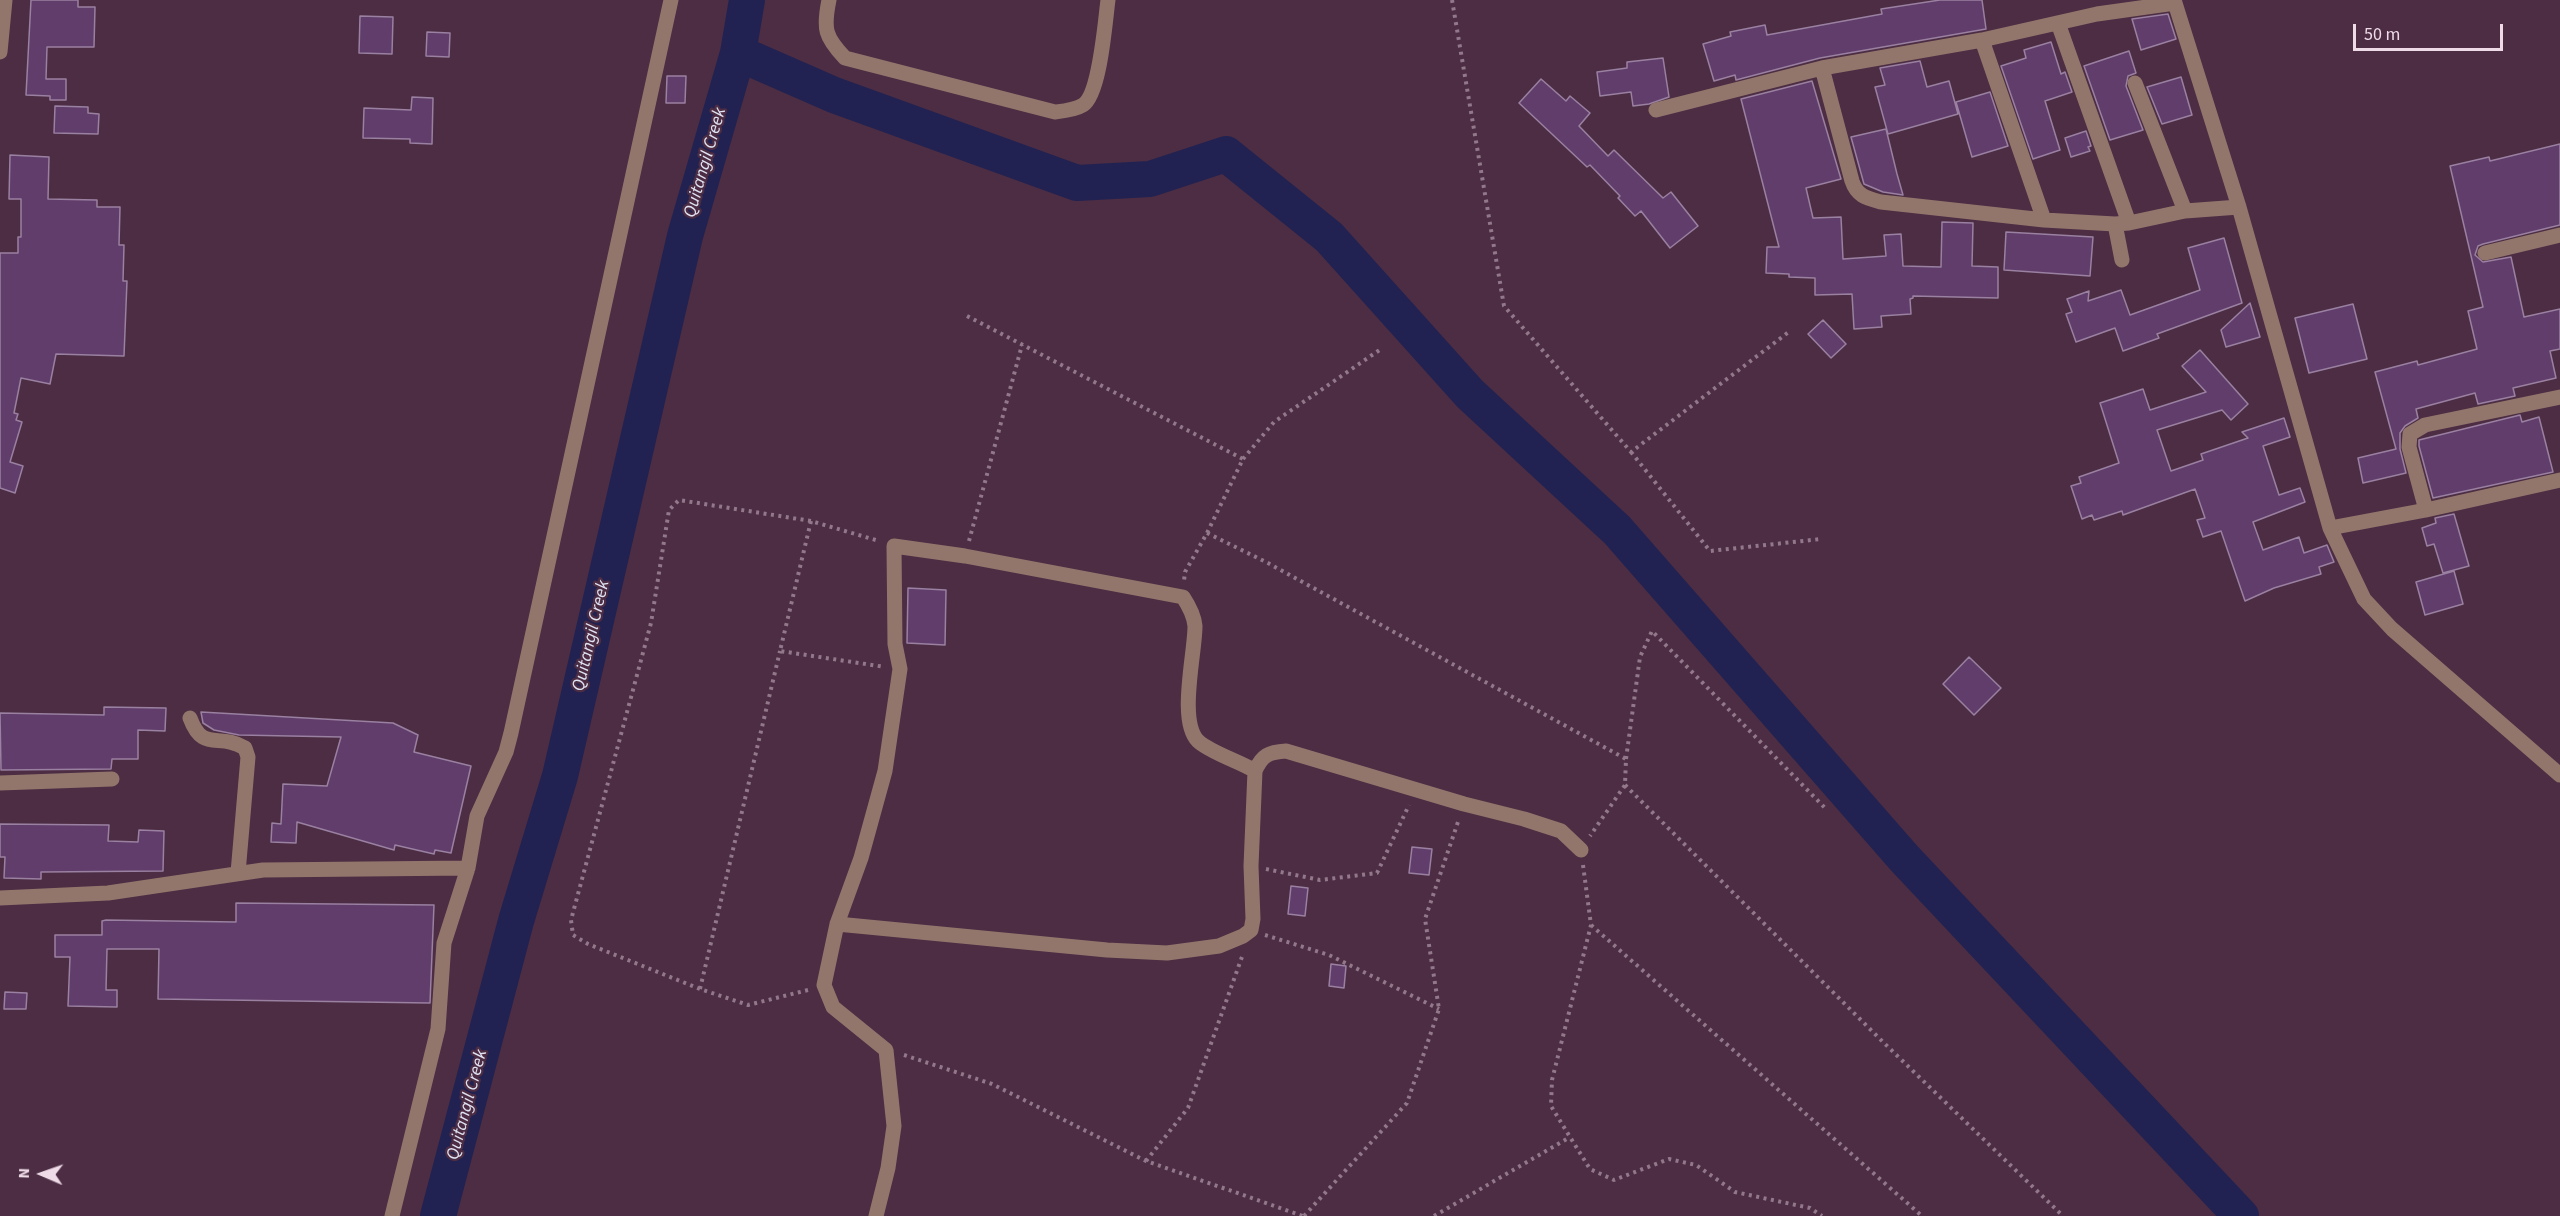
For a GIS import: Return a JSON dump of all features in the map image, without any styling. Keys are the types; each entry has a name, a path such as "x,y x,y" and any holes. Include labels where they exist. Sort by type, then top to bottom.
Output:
{"street":[{"path":"0,52 5,0"},
{"path":"392,1216 438,1029 444,943 468,868 477,816 506,752 511,733 671,0"},
{"path":"829,0 824,22 830,42 845,58 1055,112 1072,110 1085,104 1095,87 1108,0"},
{"path":"2090,0 2097,14"},
{"path":"1656,110 1822,68 1982,40 2097,14 2174,1 2239,207 2331,528 2364,599 2392,629 2556,768"},
{"path":"2058,23 2122,223 2122,260"},
{"path":"1982,40 2044,220"},
{"path":"1822,68 1852,181 1855,190 1861,196 1881,202 2044,220 2122,223 2185,211 2239,207"},
{"path":"2135,83 2185,211"},
{"path":"2485,253 2560,235"},
{"path":"2426,510 2409,447 2410,434 2425,425 2560,398"},
{"path":"2331,528 2426,510 2560,480"},
{"path":"876,1216 888,1168 894,1126 886,1050 833,1007 824,985 837,924 861,858 885,771 900,669 895,644 894,546 965,556 1183,597 1190,608 1195,625 1189,715 1192,735 1200,743 1256,771"},
{"path":"190,718 196,734 202,738 236,743 245,748 248,757 238,873"},
{"path":"837,924 1107,950 1167,953 1219,946 1251,930 1251,866 1256,771 1260,760 1269,752 1286,751 1464,804 1524,819 1561,831 1581,850"},
{"path":"0,783 111,779"},
{"path":"0,898 108,893 263,870 468,868"}],"path":[{"path":"1452,0 1504,306 1631,452 1710,551 1821,539"},
{"path":"967,316 1243,459"},
{"path":"1631,452 1790,331"},
{"path":"965,556 1022,345"},
{"path":"1183,597 1185,572 1208,533 1243,459 1274,422 1381,349"},
{"path":"824,985 748,1005 700,989 588,944 573,935 572,920 651,623 669,510 679,500 811,521 894,546"},
{"path":"700,989 811,521"},
{"path":"1208,533 1266,562 1626,759"},
{"path":"1822,1216 1810,1208 1735,1192 1696,1165 1669,1159 1614,1180 1590,1169 1551,1106 1552,1080 1591,925 1581,850 1625,785 1626,759 1640,657 1652,631 1825,808"},
{"path":"780,651 900,669"},
{"path":"1625,785 1884,1043 2062,1216"},
{"path":"1251,866 1320,880 1377,873 1417,790"},
{"path":"886,1050 992,1084 1146,1161 1303,1216 1407,1103 1439,1009 1425,919 1464,804"},
{"path":"1591,925 1923,1216"},
{"path":"1146,1161 1188,1108 1251,930 1329,955 1439,1009"},
{"path":"1434,1216 1570,1137"}],"building":[{"path":"31,0 78,0 78,7 95,7 94,47 47,47 46,79 66,79 66,100 50,100 50,96 26,95"},
{"path":"1940,0 1982,0 1986,29 1820,58 1736,80 1735,75 1714,81 1703,44 1731,36 1730,32 1765,25 1767,35 1882,14 1881,9"},
{"path":"2168,14 2176,39 2141,50 2132,19"},
{"path":"360,16 393,17 392,54 359,53"},
{"path":"427,32 450,33 449,57 426,56"},
{"path":"2051,42 2061,74 2065,72 2072,92 2045,101 2060,150 2033,159 2001,66 2026,58 2024,50"},
{"path":"2129,51 2136,73 2128,76 2126,86 2143,130 2110,140 2084,66"},
{"path":"1663,58 1669,97 1649,104 1633,106 1631,92 1600,96 1597,72 1627,68 1627,62"},
{"path":"1920,61 1927,87 1949,81 1958,114 1888,134 1875,87 1885,85 1880,68"},
{"path":"667,76 686,76 685,103 666,103"},
{"path":"2181,77 2192,115 2162,124 2147,87"},
{"path":"1541,79 1566,101 1570,96 1590,113 1579,126 1608,156 1614,150 1663,198 1671,192 1698,226 1670,248 1641,211 1635,216 1618,198 1620,196 1590,165 1587,167 1519,103"},
{"path":"1812,81 1841,179 1806,188 1813,218 1841,217 1843,259 1886,256 1884,235 1901,234 1903,266 1941,267 1942,222 1973,223 1972,266 1998,267 1998,298 1913,296 1910,299 1911,314 1881,316 1882,327 1854,329 1852,294 1815,295 1815,278 1766,273 1767,247 1779,247 1741,99"},
{"path":"1990,92 2008,146 1972,157 1956,102"},
{"path":"412,97 433,98 432,144 410,143 410,139 363,138 364,108 411,110"},
{"path":"55,106 88,107 88,113 99,114 98,134 54,133"},
{"path":"1886,129 1903,195 1883,192 1864,184 1851,137"},
{"path":"2086,131 2091,146 2088,147 2090,151 2071,157 2065,138"},
{"path":"2560,144 2560,225 2483,244 2478,246 2475,255 2483,262 2511,257 2524,317 2560,309 2560,349 2550,351 2556,378 2513,388 2515,396 2478,404 2475,393 2416,409 2418,418 2405,426 2400,433 2400,449 2406,473 2363,483 2358,458 2396,449 2375,372 2417,361 2418,365 2477,349 2468,311 2483,307 2450,166 2489,157 2490,161"},
{"path":"10,155 49,157 48,199 97,200 97,207 120,207 119,245 124,245 123,281 127,281 124,356 56,354 50,384 21,378 14,413 18,414 16,420 22,422 10,462 23,466 15,493 0,488 0,253 18,253 18,237 21,237 21,199 9,199"},
{"path":"2006,232 2093,237 2090,276 2004,270"},
{"path":"2224,238 2242,303 2157,334 2159,338 2123,351 2115,328 2076,342 2066,314 2072,312 2067,299 2089,291 2088,301 2121,290 2130,315 2200,290 2188,248"},
{"path":"2250,303 2260,337 2226,347 2221,330"},
{"path":"2353,304 2367,359 2309,373 2295,318"},
{"path":"1823,320 1846,344 1831,358 1808,334"},
{"path":"2200,350 2248,404 2231,420 2222,410 2157,430 2171,471 2203,460 2201,454 2248,438 2242,432 2284,418 2290,437 2263,446 2279,495 2300,488 2305,502 2253,522 2263,550 2299,537 2304,553 2327,545 2334,562 2319,567 2321,574 2274,588 2245,601 2221,531 2203,537 2197,520 2205,518 2195,489 2123,515 2122,511 2094,520 2092,515 2082,519 2071,486 2081,483 2079,477 2119,463 2100,403 2143,389 2150,410 2206,392 2182,366"},
{"path":"2520,415 2522,422 2539,417 2553,472 2433,498 2419,440"},
{"path":"2454,514 2469,566 2443,573 2434,544 2427,546 2422,528 2436,523 2435,518"},
{"path":"2454,571 2463,604 2425,615 2416,582"},
{"path":"908,588 946,590 945,645 907,643"},
{"path":"1969,657 2001,688 1974,715 1943,684"},
{"path":"104,707 166,708 165,731 138,730 138,759 112,759 111,769 1,770 0,713 104,715"},
{"path":"201,712 393,723 418,735 414,752 471,766 451,853 435,850 434,854 395,845 394,850 297,822 296,843 271,842 272,823 281,824 283,784 327,786 341,737 239,735 214,730 203,723"},
{"path":"0,824 109,825 108,841 138,842 139,830 164,831 163,871 41,872 41,879 4,878 5,857 0,857"},
{"path":"1412,847 1432,849 1429,875 1409,873"},
{"path":"1291,886 1308,888 1305,916 1288,914"},
{"path":"236,903 434,905 430,1003 158,999 159,949 107,949 106,990 117,990 117,1007 68,1006 70,957 55,957 55,935 102,935 102,921 106,920 236,922"},
{"path":"1331,964 1346,966 1344,988 1329,986"},
{"path":"5,992 27,993 26,1009 4,1009"}],"waterway":[{"name":"Quitangil Creek","path":"438,1216 516,921 560,776 685,236 738,53 747,0"},
{"path":"738,53 834,95 1077,183 1150,179 1226,154 1329,237 1470,394 1617,530 1904,858 2241,1216"}]}
